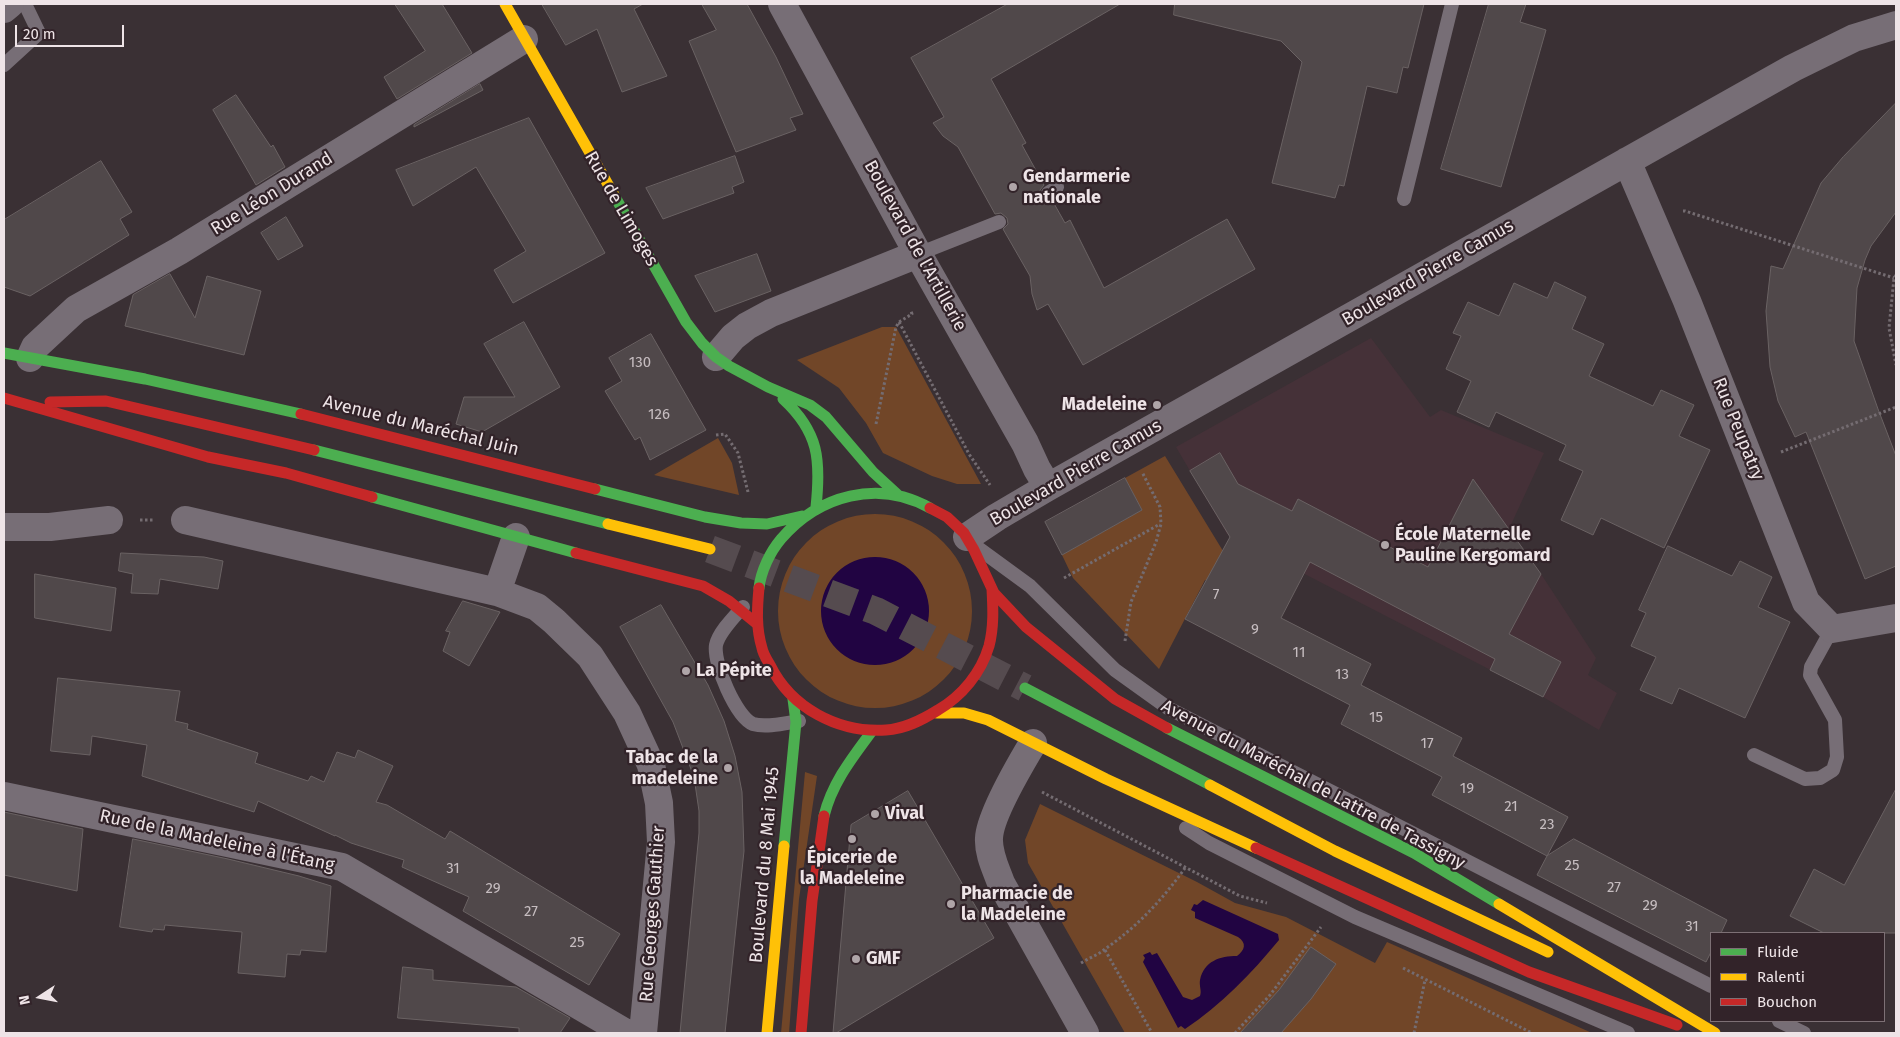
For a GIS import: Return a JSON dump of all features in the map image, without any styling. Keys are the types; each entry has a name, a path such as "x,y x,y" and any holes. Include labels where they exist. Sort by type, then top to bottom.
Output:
{"main road":[{"name":"Rue de Limoges","path":"504,4 686,322 702,343 716,357 729,366 768,387 810,405 826,417 873,472 898,495"},
{"path":"17,356 64,377"},
{"name":"Avenue du Maréchal Juin","path":"17,356 146,379 340,423 705,517 741,523 767,524 802,516"},
{"name":"Rue de Limoges","path":"768,387 800,414 809,430 818,455 819,483 816,507"},
{"path":"89,392 106,401"},
{"path":"4,398 208,457 286,474 703,586 740,609 756,623"},
{"path":"21,402 106,401 229,429 710,549"},
{"path":"875,492 898,495 926,504 948,518 970,540 992,589 993,618 988,646 977,672 960,695 937,713 917,723 895,729 872,731 845,727 820,718 793,700 774,676 759,642 756,623 757,592 765,564 781,538 802,516 816,507 855,494 875,492"},
{"name":"Avenue du Maréchal de Lattre de Tassigny","path":"992,589 1026,627 1115,699 1156,723 1414,853 1715,1033"},
{"path":"1026,688 1335,851 1562,958"},
{"name":"Boulevard du 8 Mai 1945","path":"767,1033 796,722 793,700"},
{"path":"937,713 964,713 988,720 1106,780 1529,972 1701,1033"},
{"path":"801,1033 820,828 828,799 840,774 872,731"},
{"path":"1597,976 1711,1033"}],"street":[{"path":"4,9 10,4"},
{"name":"Boulevard de l'Artillerie","path":"782,4 918,254 1025,442 1037,469 1048,487"},
{"name":"Boulevard Pierre Camus","path":"970,540 996,517 1048,487 1793,68 1854,38 1896,25"},
{"name":"Rue Léon Durand","path":"17,356 35,347 76,308 179,251 524,39"},
{"name":"Rue Peupatry","path":"1627,161 1687,300 1806,602 1832,630"},
{"path":"716,357 733,337 747,326 771,313 898,264 918,254"},
{"path":"4,527 50,527 109,520"},
{"name":"Rue Georges Gauthier","path":"184,520 497,592 537,607 590,656 627,713 651,764 659,803 662,842 643,1033"},
{"path":"497,592 516,537"},
{"path":"1832,630 1896,618"},
{"path":"1033,743 1014,776 992,822 988,838 991,857 1002,883 1085,1033"},
{"name":"Rue de la Madeleine à l'Étang","path":"4,796 342,867 626,1033"}],"lane":[{"path":"4,64 39,33 25,4"},
{"path":"1404,199 1452,4"},
{"path":"918,254 999,222"},
{"path":"970,540 1030,586 1115,670 1168,708 1710,985"},
{"path":"757,592 740,609 719,638 716,646 716,658 720,673 736,706 745,719 753,724 764,725 820,718"},
{"path":"1754,756 1805,779 1820,778 1833,770 1837,757 1835,720 1810,675 1811,667 1832,630"},
{"path":"1106,780 1209,843 1355,917 1628,1033"},
{"path":"1781,1022 1804,1033"}],"path":[{"path":"1654,224 1685,211 1895,276 1889,328 1896,365"},
{"path":"874,432 896,327 899,322 969,454 991,486"},
{"path":"1752,464 1896,407"},
{"path":"716,435 725,434 738,453 748,496"},
{"path":"1125,641 1131,602 1156,542 1161,524 1160,506 1154,492 1126,444"},
{"path":"109,520 184,520"},
{"path":"1064,578 1161,524"},
{"path":"1054,978 1105,950 1148,914 1169,891 1185,868"},
{"path":"1235,1033 1270,995 1322,926"},
{"path":"1105,950 1152,1033"},
{"path":"1414,1033 1426,980"}],"shaded area":[{"path":"882,327 896,327 981,484 957,484 932,476 883,453 866,423 839,388 797,360"},
{"name":"École Maternelle Pauline Kergomard","path":"1371,338 1430,417 1441,410 1544,453 1509,529 1596,658 1588,675 1617,693 1599,730 1543,697 1227,534 1176,447"},
{"path":"718,438 732,463 739,495 654,475"},
{"path":"1165,456 1223,551 1207,581 1205,580 1159,669 1073,578 1062,555 1142,510 1125,478"},
{"path":"865,514 885,514 921,525 944,542 956,557 965,574 972,601 972,621 965,648 956,665 944,680 929,692 912,701 885,708 865,708 829,697 813,686 800,673 789,657 782,639 778,621 778,601 789,565 800,549 813,536 829,525 847,518"},
{"path":"875,557 896,561 913,573 925,590 929,611 925,632 913,649 896,661 875,665 854,661 837,649 825,632 821,611 825,590 837,573 854,561"},
{"path":"805,772 817,776 799,899 789,1033 781,1033"},
{"path":"1040,804 1197,882 1235,903 1286,917 1375,963 1387,942 1592,1033 1125,1033 1028,863 1025,840"},
{"path":"1203,900 1278,934 1279,940 1258,965 1223,999 1185,1029 1181,1026 1178,1028 1143,962 1145,958 1143,955 1150,952 1152,955 1157,953 1183,997 1192,1000 1200,996 1200,980 1205,968 1219,959 1237,956 1244,946 1238,937 1195,918 1195,912 1191,910 1194,904 1197,905"}],"building":[{"path":"395,4 442,4 472,53 397,99 384,77 425,51"},
{"path":"542,4 643,4 634,9 667,76 622,92 597,29 566,45"},
{"path":"702,4 747,4 776,57 803,114 790,118 796,130 736,152 689,41 716,30"},
{"name":"Gendarmerie nationale","path":"1008,4 1120,4 991,79 1026,143 1022,145 1044,185 1040,190 1040,197 1045,201 1052,200 1065,223 1070,220 1104,288 1227,219 1255,269 1083,365 1048,304 1037,310 1032,294 1030,276 1003,229 1008,224 1007,218 1001,213 995,214 958,147 943,136 933,123 944,117 911,58"},
{"path":"1175,4 1424,4 1408,68 1403,67 1397,93 1367,86 1344,186 1339,185 1335,198 1272,183 1302,62 1281,41 1174,15"},
{"path":"1489,4 1526,4 1520,22 1546,30 1501,187 1441,169"},
{"path":"480,84 483,90 414,127 414,125"},
{"path":"236,95 271,147 273,145 285,167 256,185 213,110"},
{"path":"1896,103 1896,212 1871,246 1865,260 1857,288 1854,341 1896,456 1896,566 1865,579 1806,432 1795,437 1778,401 1770,367 1766,311 1771,266 1783,269 1821,183 1843,157"},
{"path":"529,118 605,253 513,303 494,270 526,251 476,167 413,206 396,170"},
{"path":"735,156 744,182 732,187 734,193 663,219 646,188"},
{"path":"101,161 132,212 120,219 129,235 30,296 4,287 4,220"},
{"path":"286,217 303,246 278,260 261,233"},
{"path":"757,254 771,291 715,312 695,276"},
{"path":"170,274 195,318 207,276 261,291 244,355 125,326 133,295"},
{"path":"1555,282 1586,297 1572,329 1604,344 1589,376 1653,406 1661,390 1694,405 1679,436 1710,450 1664,548 1601,518 1593,535 1561,520 1583,471 1559,460 1566,445 1496,412 1489,427 1457,412 1471,381 1446,369 1461,336 1453,333 1468,302 1499,316 1514,283 1547,298"},
{"path":"524,322 560,387 482,432 456,424 464,397 515,397 484,344"},
{"path":"651,334 706,430 650,460 640,437 635,440 605,391 622,381 609,358"},
{"path":"1220,453 1238,484 1292,511 1298,499 1428,567 1473,479 1541,574 1509,634 1561,662 1543,697 1490,670 1495,659 1310,562 1281,618 1371,664 1361,685 1462,738 1453,756 1568,817 1547,856 1432,795 1442,777 1341,724 1350,705 1185,619 1230,537 1190,471"},
{"path":"1125,478 1142,510 1062,555 1045,522"},
{"path":"1668,546 1732,576 1740,561 1772,577 1758,607 1790,622 1745,718 1679,688 1672,704 1640,690 1656,657 1631,646 1646,613 1639,610"},
{"path":"121,553 204,557 223,561 218,589 160,579 158,594 131,593 133,574 119,571"},
{"path":"35,574 116,588 111,631 35,618"},
{"path":"463,601 500,612 469,666 443,651 450,632 446,631"},
{"path":"661,605 708,685 724,721 735,756 742,792 744,851 725,1033 680,1033 699,833 699,811 694,777 673,722 620,627"},
{"path":"58,678 180,691 175,721 188,724 187,729 258,753 255,763 308,781 311,776 324,782 337,752 355,758 358,750 393,766 376,802 387,805 445,839 450,831 620,934 589,985 463,911 469,897 402,867 404,860 351,843 258,801 254,812 142,776 147,745 92,736 90,755 51,751"},
{"path":"1896,789 1896,933 1822,932 1790,916 1814,869 1844,885"},
{"path":"908,791 994,938 836,1033 833,1033 851,825"},
{"path":"4,812 83,829 77,891 4,875"},
{"path":"133,839 228,859 299,876 331,886 326,952 301,950 300,955 287,954 285,977 238,973 242,932 165,925 164,930 153,929 152,932 120,927"},
{"path":"1574,839 1727,920 1721,932 1710,932 1710,954 1706,962 1537,875 1547,856"},
{"path":"1311,947 1336,964 1311,999 1281,1033 1240,1033 1279,990"},
{"path":"403,967 433,970 433,980 516,987 570,1018 560,1033 519,1033 519,1028 398,1018"}],"tunnel":[{"path":"710,549 876,611 1025,688"}],"traffic: fast":[{"path":"614,195 686,322 702,343 716,357 729,366 768,387 810,405 826,417 873,472 898,495"},
{"path":"4,353 145,379 301,414"},
{"path":"783,399 804,423 811,435 815,448 818,475 816,507"},
{"path":"314,450 608,524"},
{"path":"595,489 705,517 741,523 767,524 802,516"},
{"path":"759,588 767,562 781,539 796,524 831,502 850,496 870,493 890,494 910,499 930,508"},
{"path":"372,497 576,553"},
{"path":"1025,688 1210,785"},
{"path":"784,846 796,722 793,699"},
{"path":"1167,728 1414,853 1499,904"},
{"path":"824,816 837,782 872,731"}],"traffic: slow":[{"path":"505,4 614,195"},
{"path":"608,524 710,549"},
{"path":"937,713 964,713 988,720 1106,779 1256,848"},
{"path":"1210,785 1335,851 1548,952"},
{"path":"767,1033 784,846"},
{"path":"1499,904 1715,1033"}],"traffic: jam":[{"path":"4,398 208,457 286,473 372,497"},
{"path":"50,402 106,401 314,450"},
{"path":"301,414 595,489"},
{"path":"930,508 947,517 964,533 994,593 1026,627 1115,699 1167,728"},
{"path":"576,553 703,586 729,601 756,623"},
{"path":"759,588 757,611 760,641 766,659 779,680 790,694 818,715 834,722 868,730 886,730 907,726 947,704 963,691 981,665 991,639 992,589"},
{"path":"801,1033 812,901 824,816"},
{"path":"1256,848 1529,972 1677,1025"}],"place":[{"name":"Gendarmerie nationale","path":"1013,187"},
{"name":"Madeleine","path":"1157,405"},
{"name":"École Maternelle Pauline Kergomard","path":"1385,545"},
{"name":"La Pépite","path":"686,671"},
{"name":"Tabac de la madeleine","path":"728,768"},
{"name":"Vival","path":"875,814"},
{"name":"Épicerie de la Madeleine","path":"852,839"},
{"name":"Pharmacie de la Madeleine","path":"951,904"},
{"name":"GMF","path":"856,959"}]}
